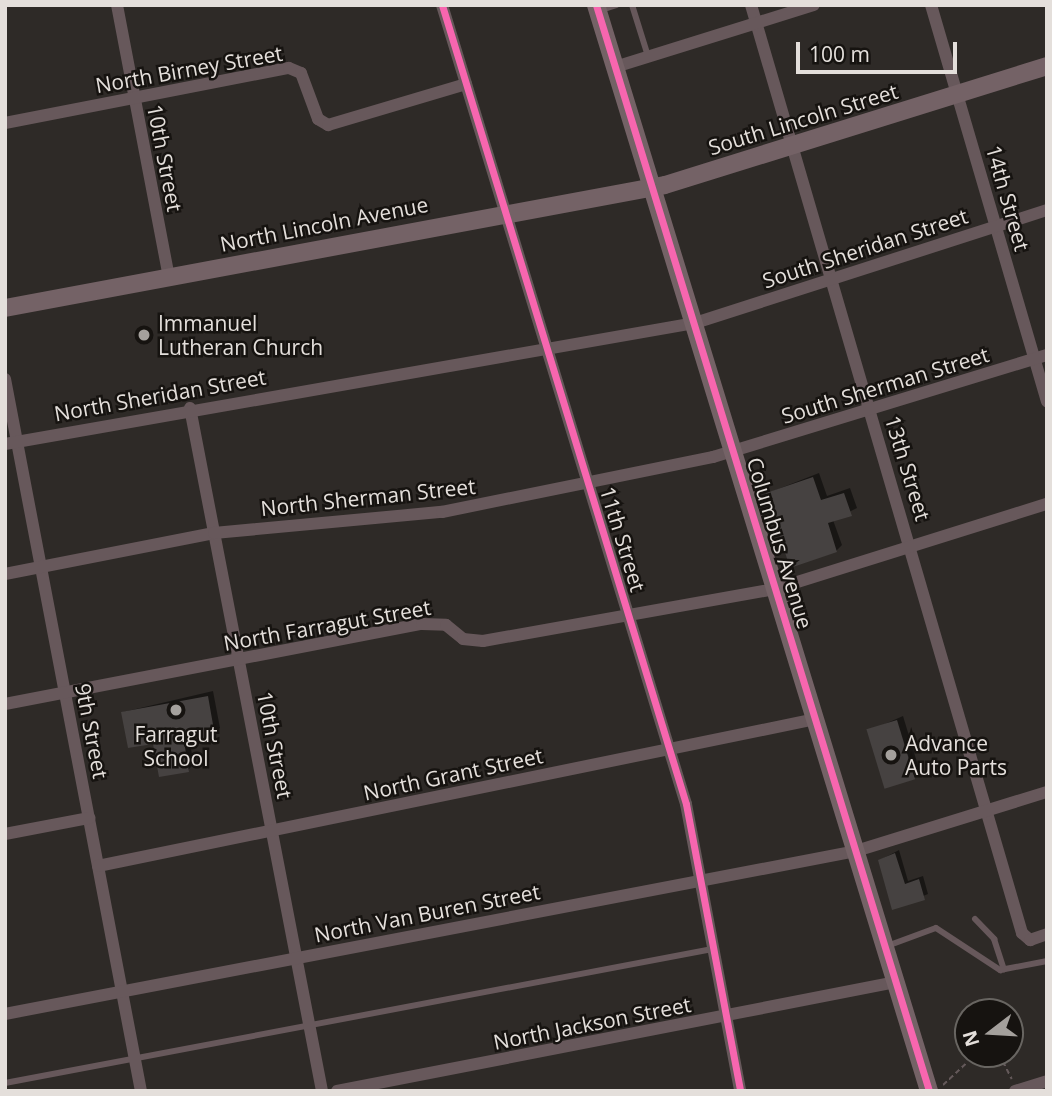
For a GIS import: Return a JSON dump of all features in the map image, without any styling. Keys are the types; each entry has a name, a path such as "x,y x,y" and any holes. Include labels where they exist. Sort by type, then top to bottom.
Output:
{"street":[{"name":"10th Street","path":"117,5 169,277"},
{"name":"11th Street","path":"442,5 669,747 700,882 740,1091"},
{"name":"13th Street","path":"751,5 1022,933 1030,940 1046,935"},
{"path":"615,66 649,58 814,5"},
{"name":"14th Street","path":"931,5 996,226 1041,357 1047,401"},
{"name":"Columbus Avenue","path":"597,8 885,947 936,1088"},
{"name":"South Lincoln Street","path":"652,186 794,146 1047,66"},
{"name":"North Birney Street","path":"5,123 289,68 302,73 318,118 327,125 466,85"},
{"name":"North Lincoln Avenue","path":"5,308 652,186"},
{"name":"South Sheridan Street","path":"695,323 1047,210"},
{"name":"North Sheridan Street","path":"11,442 190,408 547,351 695,323"},
{"name":"South Sherman Street","path":"734,452 1041,357"},
{"name":"9th Street","path":"5,379 11,442 41,567 141,1091"},
{"name":"10th Street","path":"190,408 322,1091"},
{"name":"North Sherman Street","path":"5,574 214,533 442,512 734,452"},
{"name":"North Farragut Street","path":"5,704 435,623 463,639 483,641 775,589 1047,504"},
{"name":"North Grant Street","path":"98,866 816,719"},
{"name":"North Van Buren Street","path":"5,1014 856,851 1047,792"},
{"path":"5,834 89,818"},
{"name":"North Jackson Street","path":"337,1091 896,982"},
{"path":"1014,1086 1047,1081"}],"lane":[{"path":"597,8 616,5"},
{"path":"632,5 649,58"},
{"path":"975,919 994,939 1004,970"},
{"path":"885,947 936,928 1004,970 1047,961"},
{"path":"5,1083 712,949"}],"path":[{"path":"936,1088 961,1068"},
{"path":"1004,1068 1014,1086"}],"building":[{"path":"813,477 821,500 844,493 852,516 828,523 837,552 790,568 766,493"},
{"path":"208,696 215,736 184,741 189,772 159,777 153,744 128,748 121,712"},
{"name":"Advance Auto Parts","path":"897,720 915,779 885,789 866,729"},
{"path":"895,853 905,884 919,879 925,900 892,910 878,860"}],"cycle path":[{"path":"442,5 686,804 740,1091"},
{"path":"596,5 929,1091"}],"place":[{"name":"Immanuel Lutheran Church","path":"144,335"},
{"name":"Farragut School","path":"176,710"},
{"name":"Advance Auto Parts","path":"891,755"}]}
